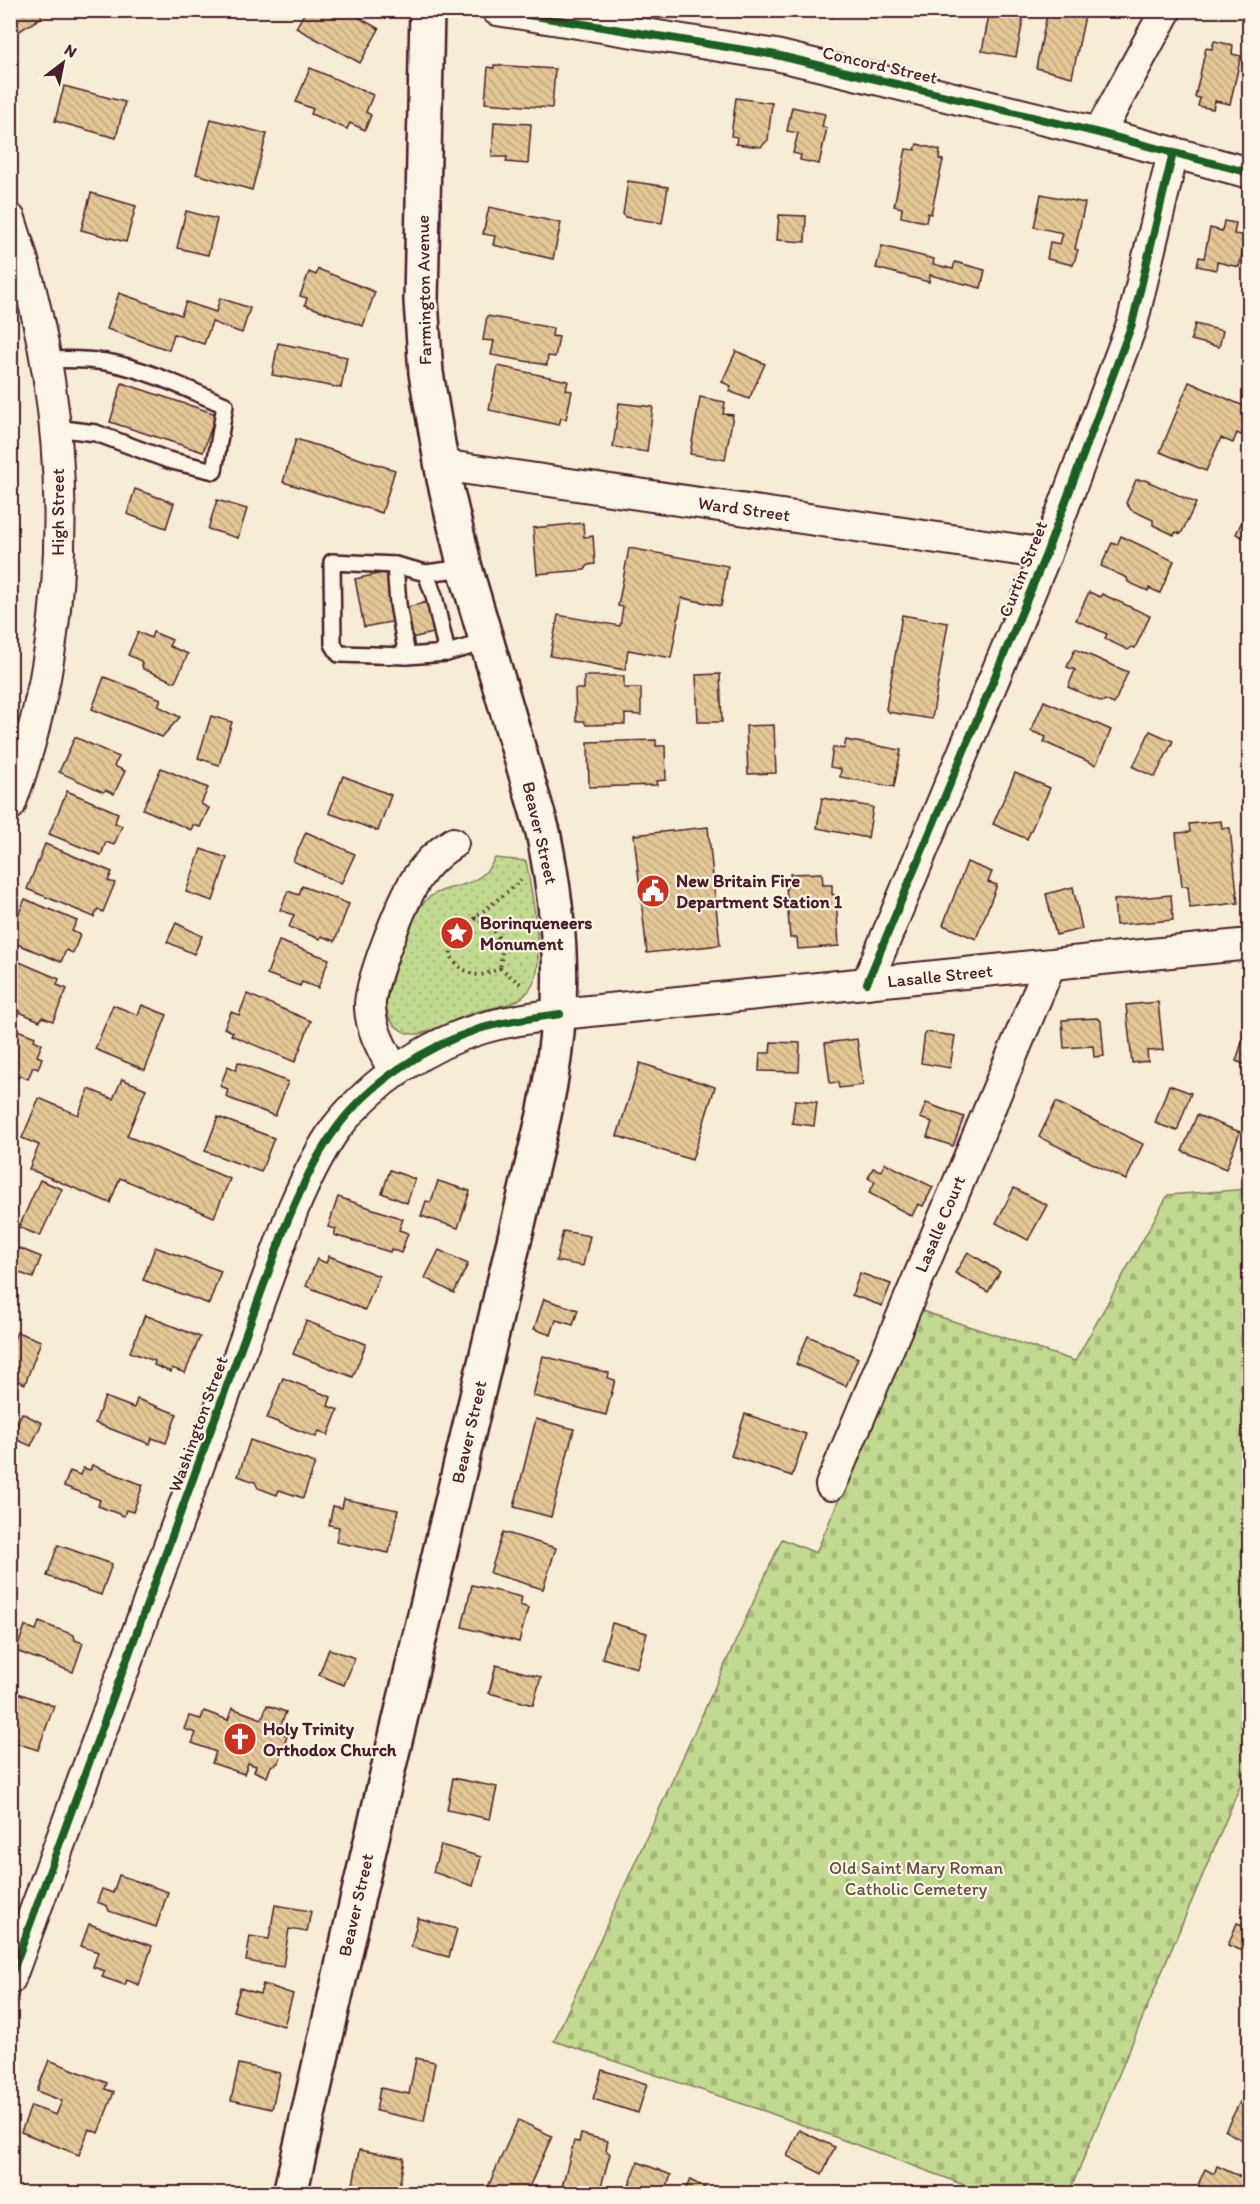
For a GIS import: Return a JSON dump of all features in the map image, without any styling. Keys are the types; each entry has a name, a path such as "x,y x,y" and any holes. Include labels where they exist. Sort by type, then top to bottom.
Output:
{"main road":[{"name":"Farmington Avenue","path":"427,10 421,302 423,353 441,465 465,567 490,656"},
{"name":"Beaver Street","path":"290,2193 554,1065 560,1014 560,953 549,862 540,821 490,656"}],"street":[{"name":"Concord Street","path":"497,10 776,55 1099,133 1250,173"},
{"path":"1099,133 1166,10"},
{"name":"Curtin Street","path":"867,983 1046,554 1132,324 1173,153"},
{"name":"High Street","path":"10,219 33,295 46,360 55,428 60,528 51,646 34,728 10,805"},
{"name":"Ward Street","path":"441,465 1046,554"},
{"path":"394,1073 372,1024 369,1005 372,988 412,887 430,862 453,843"},
{"name":"Lasalle Street","path":"560,1014 1250,944"},
{"name":"Lasalle Court","path":"831,1485 1050,964"},
{"name":"Washington Street","path":"10,1979 293,1209 309,1174 336,1129 366,1095 394,1073 443,1044 480,1029 516,1020 560,1014"}],"lane":[{"path":"46,360 78,359 108,362 151,375 225,405 214,471 168,460 96,433 55,428"},
{"path":"465,567 426,573 395,566 332,562 333,644 339,654 407,657 447,652 490,656"},
{"path":"395,566 398,604 407,657"},
{"path":"426,573 434,596 447,652"}],"path":[{"path":"500,968 479,975 471,973 458,965 450,956 451,951 462,930 475,917 498,902 521,880"},
{"path":"475,917 494,930 503,944 500,968"},
{"path":"500,968 522,985"}],"green space":[{"path":"495,858 526,861 538,955 532,986 518,1000 478,1011 425,1032 411,1034 401,1030 395,1026 387,1013 387,995 415,917 432,895 476,879 486,871"},
{"name":"Old Saint Mary Roman Catholic Cemetery","path":"1249,1189 1249,1765 1069,2193 982,2193 770,2113 554,2041 782,1539 816,1553 919,1310 1075,1361 1168,1195"}],"building":[{"path":"10,10 38,10 42,17 10,37"},
{"path":"306,10 346,10 379,29 360,63 296,28"},
{"path":"807,10 835,10 833,17"},
{"path":"990,10 1025,10 1016,57 982,51"},
{"path":"1048,10 1078,10 1077,15 1085,16 1072,77 1036,68"},
{"path":"1214,41 1233,45 1232,54 1241,56 1230,104 1215,101 1213,109 1198,106 1200,98 1195,97 1206,48 1212,49"},
{"path":"494,65 555,69 552,108 485,103 488,67 494,68"},
{"path":"310,68 373,95 366,112 371,115 365,130 350,123 347,129 311,114 313,109 296,102"},
{"path":"64,86 125,102 116,138 55,121"},
{"path":"736,98 772,103 768,140 761,147 736,144 737,137 731,136"},
{"path":"792,107 825,114 822,127 827,128 819,164 800,160 801,155 793,153 798,133 787,131"},
{"path":"211,119 267,134 252,190 196,174"},
{"path":"494,122 531,124 528,164 506,162 507,157 492,157"},
{"path":"917,144 940,150 939,159 943,160 931,214 928,213 926,222 901,217 902,208 894,206 906,149 915,150"},
{"path":"628,181 668,187 662,223 625,217 623,214"},
{"path":"91,193 136,206 126,242 81,230"},
{"path":"1041,194 1085,203 1075,249 1078,250 1073,265 1047,259 1050,242 1060,244 1063,233 1034,227"},
{"path":"489,207 561,223 553,259 493,245 495,236 483,234"},
{"path":"186,211 217,219 208,255 177,248"},
{"path":"779,215 806,216 805,242 777,240"},
{"path":"1224,221 1236,223 1234,234 1246,236 1239,267 1217,262 1216,270 1197,266 1199,257 1204,258 1210,228 1222,231"},
{"path":"882,246 934,259 933,264 953,269 955,262 985,270 981,288 930,275 929,282 876,268"},
{"path":"318,269 375,292 363,326 305,305 307,298 300,296 309,272 316,275"},
{"path":"119,293 181,315 186,302 216,312 220,298 250,308 242,333 212,322 204,344 174,334 169,350 107,329"},
{"path":"487,316 553,328 552,336 559,337 555,357 548,356 547,365 491,355 494,341 483,340"},
{"path":"1195,324 1223,331 1219,347 1191,340"},
{"path":"278,343 347,357 341,388 272,375"},
{"path":"736,351 765,364 749,399 729,391 731,386 722,382"},
{"path":"498,366 568,381 566,390 572,391 566,419 561,418 559,425 489,410"},
{"path":"1189,382 1248,408 1250,405 1250,439 1237,433 1233,443 1221,438 1206,471 1160,452"},
{"path":"122,383 216,414 203,452 110,422"},
{"path":"700,397 725,402 723,414 733,415 725,460 690,454"},
{"path":"619,403 653,407 647,452 613,447"},
{"path":"296,439 395,470 382,513 283,482"},
{"path":"1136,480 1145,480 1196,503 1181,534 1176,532 1174,535 1153,525 1153,520 1131,510 1126,503"},
{"path":"135,489 174,503 166,528 127,514"},
{"path":"217,500 247,509 238,538 208,529"},
{"path":"1250,507 1250,541 1236,534"},
{"path":"583,523 584,537 593,536 595,564 588,565 585,570 537,574 533,528"},
{"path":"1121,536 1174,561 1160,593 1149,588 1148,591 1128,582 1127,578 1101,566 1112,543 1117,545"},
{"path":"629,548 728,566 721,606 682,598 671,658 628,650 625,670 550,656 558,615 620,626 623,607 618,606"},
{"path":"387,572 397,621 364,627 355,579"},
{"path":"1089,592 1100,597 1102,594 1150,616 1135,648 1128,650 1105,639 1107,634 1076,620"},
{"path":"431,601 438,632 411,638 404,608"},
{"path":"902,615 948,623 932,719 888,712 886,709"},
{"path":"138,632 151,638 153,632 172,640 169,646 188,654 175,682 143,669 141,661 128,655"},
{"path":"1075,649 1128,672 1114,704 1105,700 1102,702 1068,687 1075,670 1067,667"},
{"path":"720,674 722,722 698,722 696,675"},
{"path":"584,676 624,676 624,688 641,688 641,715 625,714 625,724 586,725 584,721 576,721 575,689 584,689"},
{"path":"104,677 161,699 158,706 180,717 162,737 92,709"},
{"path":"1044,701 1111,730 1096,765 1044,742 1046,737 1031,731"},
{"path":"211,716 232,722 219,765 198,758"},
{"path":"774,725 776,773 748,774 746,726"},
{"path":"1150,731 1173,741 1155,777 1133,767"},
{"path":"75,737 119,757 114,766 125,771 114,794 106,790 103,792 59,772"},
{"path":"656,740 656,746 665,746 666,780 656,781 657,785 589,787 588,742"},
{"path":"846,740 901,750 894,787 840,777 841,769 830,767 833,747 844,749"},
{"path":"161,768 208,788 201,804 209,808 200,827 193,825 191,830 143,809"},
{"path":"1015,773 1050,788 1027,839 993,824"},
{"path":"343,776 391,795 378,831 329,813"},
{"path":"67,791 118,813 115,823 122,826 114,845 106,842 101,855 49,834"},
{"path":"822,798 873,807 868,838 817,828"},
{"path":"1221,821 1222,828 1230,828 1238,903 1190,908 1188,886 1182,886 1176,833 1190,832 1189,824"},
{"path":"708,827 720,945 647,953 634,835"},
{"path":"306,832 355,854 341,884 293,861"},
{"path":"45,844 112,872 108,881 115,883 103,912 98,909 94,917 27,889"},
{"path":"201,849 227,858 213,901 186,892"},
{"path":"967,862 992,872 988,882 997,885 976,939 943,925"},
{"path":"822,873 823,885 832,885 832,894 836,896 839,946 798,949 797,938 790,938 786,886 791,885 790,874"},
{"path":"302,886 349,904 335,941 321,936 320,939 289,927 294,915 280,910 288,891 299,895"},
{"path":"1073,887 1082,929 1056,935 1046,894"},
{"path":"1171,895 1173,920 1116,925 1114,900"},
{"path":"25,899 77,921 72,931 80,935 73,953 66,950 61,962 10,941 10,934"},
{"path":"176,923 202,936 194,954 167,942"},
{"path":"279,941 329,959 318,988 302,982 300,986 267,974"},
{"path":"10,958 59,979 57,985 67,989 53,1021 42,1017 40,1021 10,1008"},
{"path":"247,994 311,1021 295,1062 231,1035 233,1032 224,1028 231,1012 239,1015"},
{"path":"1158,1002 1163,1050 1147,1051 1148,1061 1132,1063 1126,1005"},
{"path":"113,1005 138,1015 142,1005 167,1015 145,1070 95,1049"},
{"path":"1250,1017 1250,1076 1243,1074 1246,1065 1236,1061"},
{"path":"1097,1018 1101,1021 1104,1056 1094,1057 1093,1046 1064,1048 1062,1020"},
{"path":"10,1027 35,1037 34,1040 42,1044 37,1056 42,1058 38,1069 33,1067 28,1079 19,1075 18,1078 10,1075"},
{"path":"925,1032 955,1036 950,1068 921,1063"},
{"path":"857,1039 863,1085 839,1088 838,1082 830,1083 825,1043"},
{"path":"771,1042 800,1043 799,1072 759,1071 760,1053 770,1053"},
{"path":"238,1062 288,1082 275,1116 226,1097 228,1089 220,1086 228,1066 236,1070"},
{"path":"640,1063 715,1087 692,1160 617,1136"},
{"path":"122,1079 146,1089 127,1136 230,1179 214,1217 120,1178 110,1203 29,1169 39,1145 22,1138 39,1098 78,1115 89,1089 113,1099"},
{"path":"1169,1085 1191,1093 1177,1131 1155,1123"},
{"path":"795,1100 817,1102 814,1126 792,1123"},
{"path":"1056,1102 1143,1144 1126,1180 1039,1137"},
{"path":"926,1103 964,1117 953,1146 927,1137 932,1122 920,1118"},
{"path":"1197,1115 1240,1132 1226,1169 1182,1151"},
{"path":"218,1117 274,1138 261,1172 205,1151"},
{"path":"885,1163 933,1187 923,1206 918,1204 912,1216 869,1193 875,1182 868,1178 873,1168 881,1171"},
{"path":"390,1170 415,1179 407,1203 382,1193"},
{"path":"40,1180 62,1189 40,1236 19,1227"},
{"path":"438,1181 470,1191 458,1228 421,1216 426,1201 431,1202"},
{"path":"1014,1188 1047,1205 1028,1240 996,1223"},
{"path":"338,1197 403,1219 399,1230 408,1233 401,1253 391,1249 390,1252 334,1235 336,1229 328,1227"},
{"path":"563,1231 590,1236 583,1266 556,1261"},
{"path":"155,1247 221,1271 209,1304 143,1280"},
{"path":"19,1248 41,1257 33,1278 10,1269"},
{"path":"439,1250 468,1264 454,1293 425,1278"},
{"path":"968,1252 1000,1272 988,1292 955,1273"},
{"path":"329,1256 379,1276 365,1310 306,1286 317,1259 326,1263"},
{"path":"860,1273 891,1284 882,1306 852,1295"},
{"path":"544,1299 578,1310 573,1325 556,1320 551,1335 534,1329"},
{"path":"145,1315 200,1337 185,1373 172,1368 171,1372 154,1365 155,1361 130,1352"},
{"path":"306,1321 366,1344 353,1377 293,1354"},
{"path":"17,1332 41,1341 25,1384 10,1378 10,1348"},
{"path":"808,1336 858,1358 846,1386 796,1364"},
{"path":"543,1356 609,1373 608,1378 615,1380 606,1415 533,1396"},
{"path":"283,1378 331,1397 328,1406 338,1410 328,1435 319,1431 316,1437 267,1418"},
{"path":"105,1397 134,1408 137,1399 177,1414 166,1443 152,1438 150,1444 95,1423"},
{"path":"22,1413 42,1423 31,1446 11,1437"},
{"path":"745,1414 806,1434 792,1476 731,1456"},
{"path":"536,1419 574,1429 551,1517 514,1507"},
{"path":"250,1440 315,1463 303,1498 279,1490 277,1495 258,1488 255,1482 238,1476"},
{"path":"92,1465 143,1485 133,1512 126,1510 124,1516 98,1506 100,1500 64,1486 70,1471 80,1475 83,1468 90,1470"},
{"path":"344,1499 398,1510 389,1553 336,1542 339,1527 329,1525 333,1506 342,1508"},
{"path":"503,1532 556,1548 543,1589 490,1573"},
{"path":"58,1545 112,1564 101,1595 47,1576"},
{"path":"472,1585 522,1597 520,1605 528,1608 519,1642 462,1627"},
{"path":"39,1622 74,1635 75,1640 83,1643 73,1672 16,1651 25,1626 36,1630"},
{"path":"612,1623 647,1633 637,1668 602,1658"},
{"path":"329,1649 355,1658 344,1685 319,1675"},
{"path":"496,1665 541,1677 533,1705 489,1693"},
{"path":"10,1690 54,1706 38,1750 10,1741"},
{"name":"Holy Trinity Orthodox Church","path":"267,1705 286,1712 278,1732 287,1736 284,1746 280,1745 283,1751 278,1763 271,1766 267,1777 254,1771 256,1766 248,1763 244,1774 212,1763 216,1752 192,1743 196,1733 184,1729 189,1716 201,1719 204,1711 228,1720 232,1708 262,1719"},
{"path":"453,1778 497,1787 490,1819 447,1810"},
{"path":"441,1845 481,1857 473,1886 433,1872"},
{"path":"119,1875 168,1892 156,1927 109,1911 107,1906 97,1902 102,1889 113,1893"},
{"path":"275,1905 311,1911 307,1932 289,1929 283,1967 246,1961 250,1936 269,1939"},
{"path":"418,1918 457,1929 449,1957 411,1947"},
{"path":"1237,1923 1250,1928 1250,1954 1228,1945"},
{"path":"89,1924 152,1946 139,1985 127,1980 125,1985 102,1977 105,1971 93,1967 98,1952 81,1946"},
{"path":"263,1984 293,1994 284,2026 233,2011 240,1988 260,1994"},
{"path":"416,2058 435,2062 424,2121 376,2111 380,2088 409,2094"},
{"path":"49,2060 107,2083 105,2089 114,2092 98,2133 89,2129 79,2155 21,2132 31,2106 56,2115 62,2101 37,2091"},
{"path":"239,2064 280,2073 272,2109 231,2100"},
{"path":"602,2070 647,2084 638,2113 593,2099"},
{"path":"1242,2098 1250,2102 1250,2144 1225,2131"},
{"path":"518,2120 552,2136 526,2194 492,2194 486,2191"},
{"path":"799,2130 835,2147 822,2174 787,2156"},
{"path":"581,2134 608,2141 606,2150 610,2154 599,2194 560,2194 574,2141 579,2142"},
{"path":"359,2150 404,2158 398,2194 365,2194 366,2188 353,2185"},
{"path":"638,2162 671,2175 664,2194 626,2194"},
{"path":"1217,2166 1250,2181 1250,2194 1204,2194 1206,2189 1198,2185 1205,2169 1214,2174"},
{"path":"690,2180 707,2189 704,2194 683,2194"}],"cycle path":[{"path":"497,10 776,55 1099,133 1250,173"},
{"path":"867,983 1046,554 1132,324 1173,153"},
{"path":"10,1979 285,1227 320,1153 335,1130 364,1097 418,1056 479,1029 560,1014"}],"place":[{"name":"New Britain Fire Department Station 1","path":"653,891"},
{"name":"Borinqueneers Monument","path":"457,933"},
{"name":"Holy Trinity Orthodox Church","path":"240,1739"}]}
